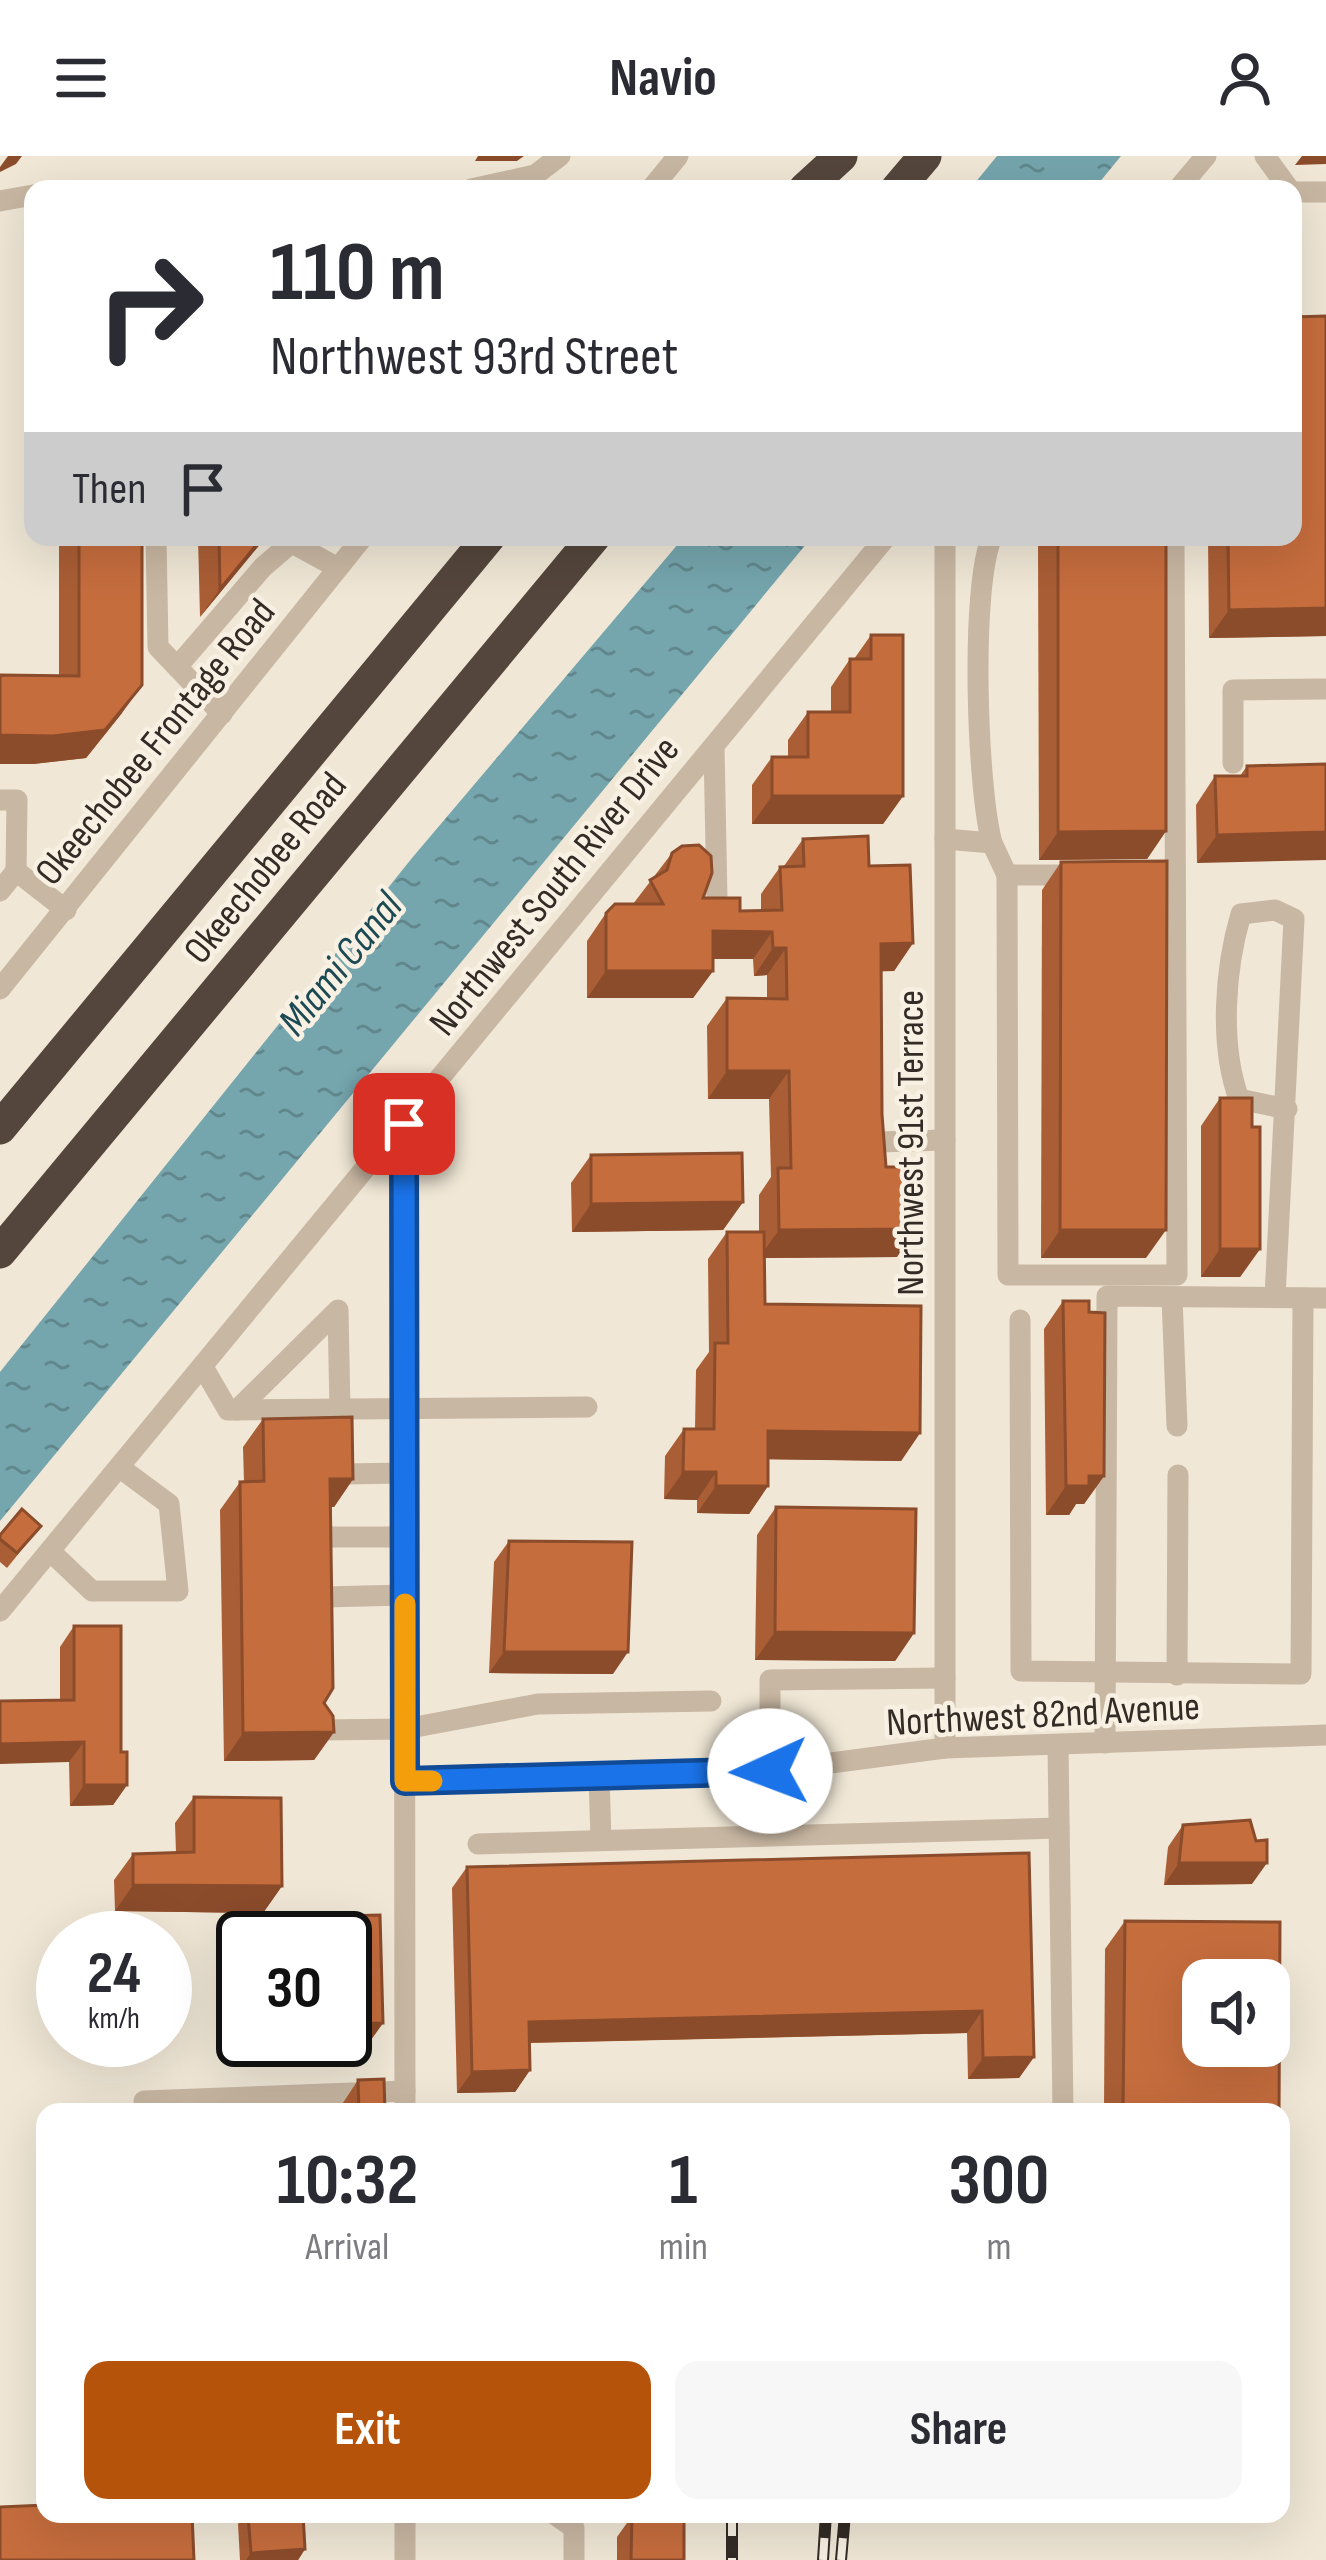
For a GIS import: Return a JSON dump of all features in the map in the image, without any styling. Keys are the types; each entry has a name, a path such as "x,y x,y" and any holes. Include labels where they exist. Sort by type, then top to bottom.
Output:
{"highway":[{"path":"810,180 830,156"},
{"path":"813,180 841,156"},
{"path":"905,180 925,156"},
{"name":"Okeechobee Road","path":"0,1128 482,546"},
{"name":"Okeechobee Road","path":"7,1241 586,546"}],"street":[{"path":"515,180 535,176 560,156"},
{"path":"658,180 678,156"},
{"path":"1186,180 1206,156"},
{"path":"1265,156 1283,180"},
{"path":"156,546 158,646 222,714"},
{"path":"177,667 263,566 288,546"},
{"path":"305,546 338,568"},
{"name":"Okeechobee Frontage Road","path":"0,989 356,546"},
{"name":"Northwest South River Drive","path":"0,1612 879,546"},
{"name":"Northwest 91st Terrace","path":"945,546 945,1748"},
{"path":"990,546 982,581 982,798 992,843 1007,875 1009,1275 1177,1274 1165,874 1174,546"},
{"path":"945,672 982,673"},
{"path":"1233,763 1233,690 1326,689"},
{"path":"715,746 717,900"},
{"path":"0,800 17,800 16,871 0,891"},
{"path":"945,839 992,843"},
{"path":"16,871 66,910"},
{"path":"1007,875 1112,875"},
{"path":"1275,1298 1287,1109 1294,919 1274,910 1241,914 1233,942 1228,1032 1232,1079 1239,1099 1287,1109"},
{"path":"144,2101 405,2101 404,1124"},
{"path":"878,1142 945,1141"},
{"path":"1020,1320 1021,1671 1105,1675 1301,1673 1315,1298 1107,1296 1105,1675 1105,1743"},
{"path":"1172,1297 1177,1426"},
{"path":"237,1410 338,1310 340,1411"},
{"path":"203,1367 228,1410 587,1407"},
{"path":"50,1551 92,1591 178,1591 169,1504 119,1467"},
{"path":"344,1474 405,1473"},
{"path":"1177,1675 1178,1475"},
{"path":"330,1538 405,1538"},
{"path":"323,1597 405,1594"},
{"path":"770,1771 770,1680 945,1678"},
{"path":"319,1730 405,1729 538,1704 711,1701"},
{"name":"Northwest 82nd Avenue","path":"405,1781 770,1771 945,1748 1326,1735"},
{"path":"1058,1744 1063,2103"},
{"path":"599,1776 601,1840"},
{"path":"478,1844 1059,1828"},
{"path":"405,2523 405,2560"},
{"path":"567,2523 574,2528 574,2560"}],"water":[{"path":"997,156 1121,156 1101,180 977,180"},
{"name":"Miami Canal","path":"676,546 805,546 0,1521 0,1372 412,858"}],"building":[{"path":"1326,316 1326,608 1229,610 1228,546 1302,546 1302,317"},
{"path":"79,546 142,546 142,685 105,730 0,735 0,675 79,676"},
{"path":"219,546 256,546 220,589"},
{"path":"1058,546 1166,546 1166,831 1058,832"},
{"path":"871,635 903,635 903,796 772,796 772,757 808,757 808,712 850,712 850,659 871,659"},
{"path":"1326,764 1326,832 1217,835 1215,776 1247,776 1247,766"},
{"path":"868,836 869,866 910,865 913,943 881,944 882,1114 886,1167 916,1167 916,1229 779,1230 778,1168 791,1168 789,1071 727,1071 727,998 787,999 786,948 773,948 772,932 713,931 713,971 606,971 606,913 615,904 663,904 650,880 667,870 672,853 682,846 699,845 711,856 712,873 703,898 740,898 740,911 782,910 780,867 804,866 803,839"},
{"path":"1167,861 1166,1230 1060,1230 1061,862"},
{"path":"1220,1098 1252,1098 1252,1127 1260,1127 1260,1249 1220,1249"},
{"path":"742,1153 743,1202 591,1204 591,1155"},
{"path":"727,1232 764,1232 765,1304 921,1306 920,1433 768,1431 768,1486 716,1486 716,1472 683,1472 684,1429 714,1429 715,1343 728,1343"},
{"path":"1063,1301 1089,1301 1089,1312 1105,1313 1104,1476 1089,1476 1089,1486 1066,1486"},
{"path":"352,1417 353,1479 330,1479 333,1688 324,1703 333,1716 334,1732 243,1733 240,1482 264,1481 263,1419"},
{"path":"776,1507 916,1509 914,1633 775,1632"},
{"path":"22,1509 41,1526 17,1553 0,1535"},
{"path":"509,1541 632,1542 628,1652 504,1652"},
{"path":"74,1626 121,1626 121,1752 127,1752 127,1785 84,1785 84,1742 0,1744 0,1701 74,1700"},
{"path":"194,1797 281,1798 282,1886 133,1885 133,1854 194,1852"},
{"path":"1250,1820 1256,1841 1267,1840 1267,1863 1179,1863 1183,1825"},
{"path":"1029,1853 1034,2057 983,2058 982,2011 529,2022 530,2070 472,2072 467,1867"},
{"path":"372,1915 380,1915 383,2023 372,2023"},
{"path":"1125,1921 1280,1922 1280,1959 1182,1959 1182,2067 1279,2067 1279,2103 1123,2103"},
{"path":"384,2079 385,2103 359,2103 358,2080"},
{"path":"36,2505 36,2523 192,2523 194,2560 0,2560 0,2507"},
{"path":"249,2523 304,2523 305,2549 251,2553"},
{"path":"632,2523 684,2523 684,2560 631,2560"}],"railway":[{"path":"732,2523 732,2560"},
{"path":"823,2560 825,2523"},
{"path":"841,2560 844,2523"}],"slow traffic":[{"path":"405,1604 405,1781 432,1781"}],"route":[{"path":"404,1124 405,1781 770,1771"}]}
